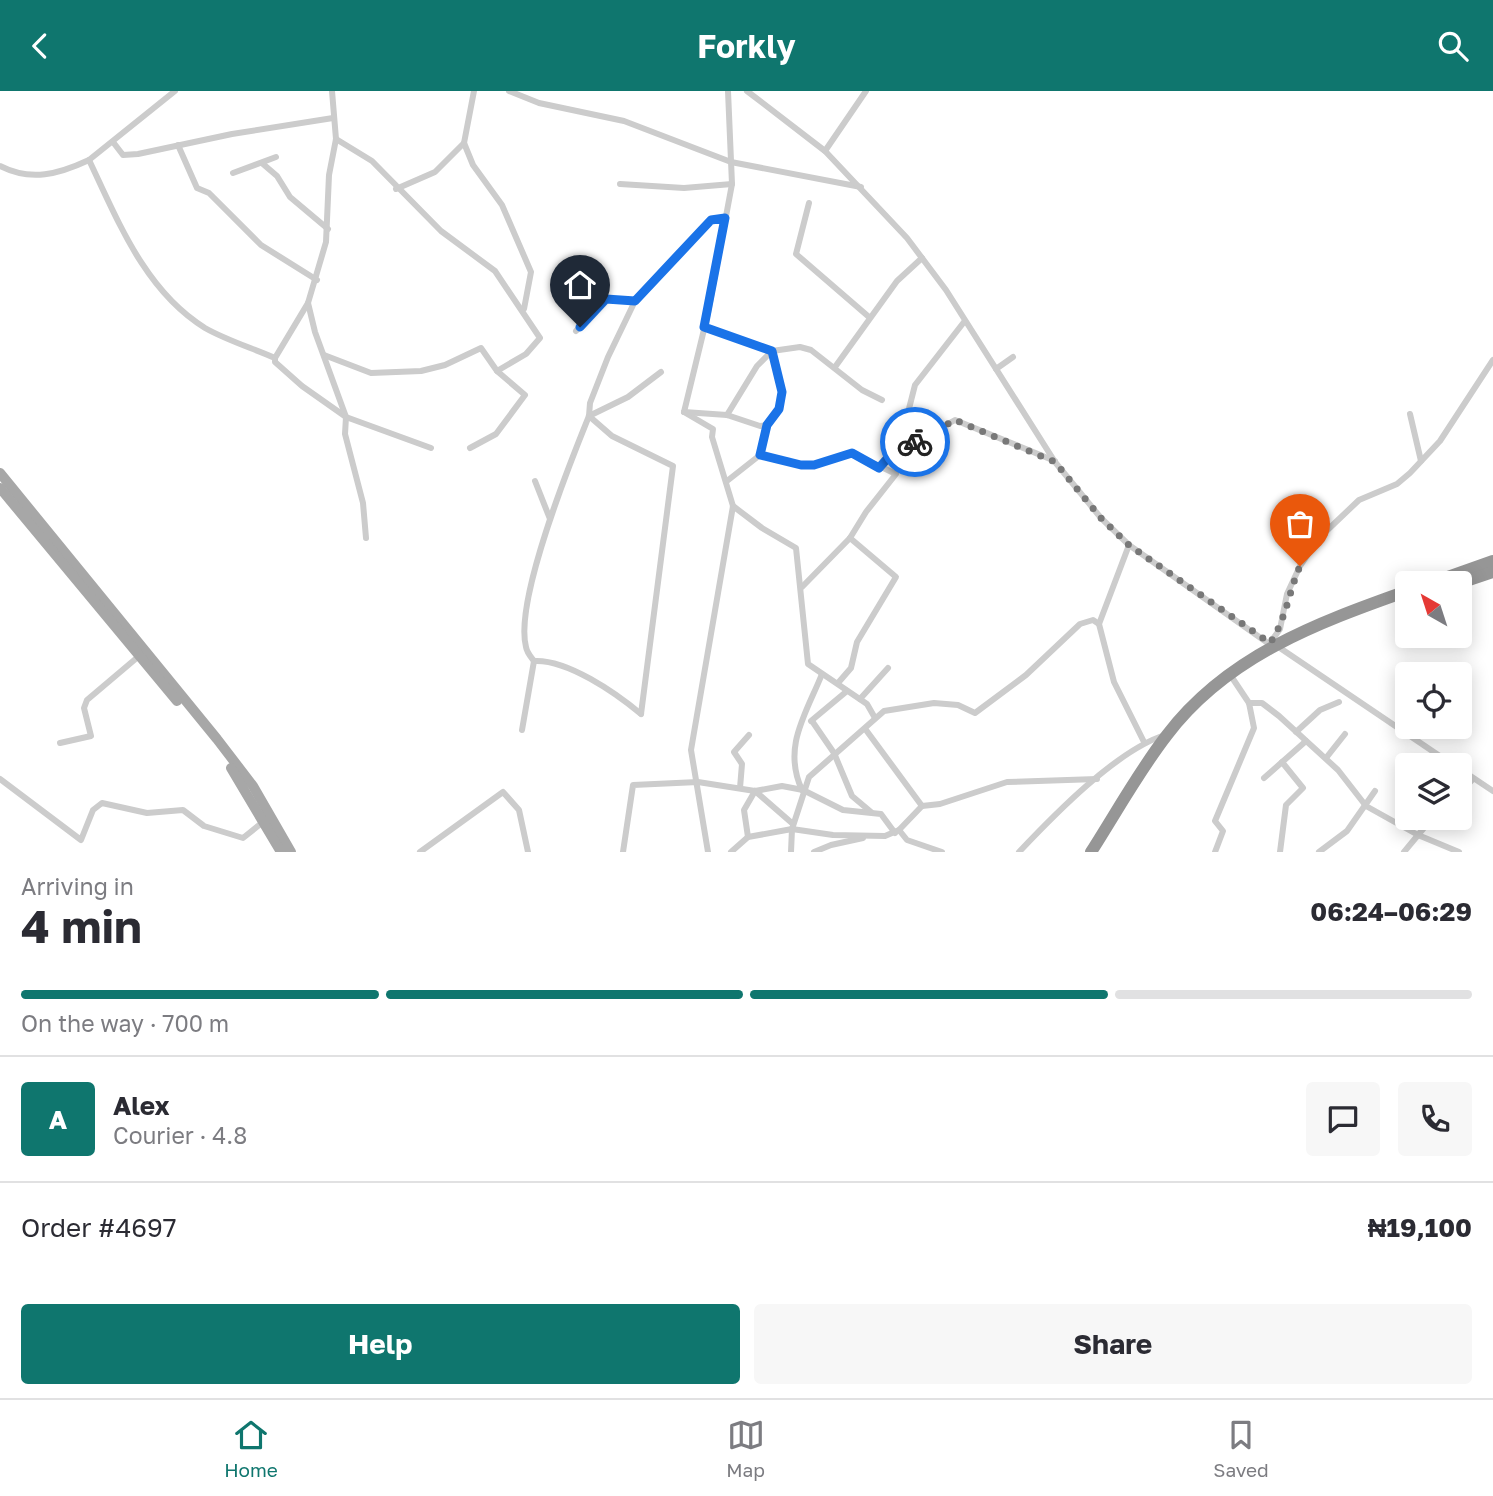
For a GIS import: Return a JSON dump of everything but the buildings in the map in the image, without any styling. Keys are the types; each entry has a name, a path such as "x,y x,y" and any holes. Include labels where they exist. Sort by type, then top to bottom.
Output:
{"highway":[{"path":"1465,571 1493,561"},
{"path":"1472,579 1493,572"},
{"path":"1091,852 1167,735 1209,690 1274,646 1316,624 1395,595"},
{"path":"1098,852 1178,730 1233,679 1274,646 1395,604"}],"main road":[{"path":"0,473 253,786 290,852"},
{"path":"0,488 216,748 265,821 281,852"}],"street":[{"path":"0,166 35,176 56,174 89,160 175,91"},
{"path":"332,91 336,138 329,175 328,229 317,280 308,303 275,362 302,386 346,417 430,447"},
{"path":"474,91 464,143 473,165 502,205 531,272 524,309"},
{"path":"509,91 539,103 624,121 732,162 861,187"},
{"path":"684,412 732,184 728,91"},
{"path":"747,91 825,152 861,187 922,258 1055,462 1101,518 1129,545 1435,753"},
{"path":"825,152 866,91"},
{"path":"113,142 125,155 333,118"},
{"path":"336,138 372,161 396,189 441,231 495,271 524,309 541,338 526,354 497,371"},
{"path":"396,189 435,172 464,143"},
{"path":"178,145 197,188 209,194 261,245 317,280"},
{"path":"233,173 276,157"},
{"path":"89,160 123,231 152,279 205,328 275,358"},
{"path":"263,164 276,176 290,197 328,229"},
{"path":"620,184 684,188 732,184"},
{"path":"809,203 796,254 869,317"},
{"path":"522,730 534,661 526,647 527,606 550,519 608,357 635,301 711,220 725,218"},
{"path":"835,367 897,281 922,258"},
{"path":"576,331 606,299 635,301"},
{"path":"308,303 346,417 345,434 363,503 366,538"},
{"path":"879,468 900,444 915,385 964,322"},
{"path":"704,327 772,351 800,347 811,350 862,390 882,400"},
{"path":"324,355 371,373 421,371 445,365 481,348 497,371 525,395 496,434 470,448"},
{"path":"727,415 757,366 772,351"},
{"path":"727,481 760,455 767,425 779,409 782,392 772,351"},
{"path":"996,369 1013,357"},
{"path":"1274,646 1287,594 1300,566 1318,539 1359,500 1397,484 1440,442 1493,360"},
{"path":"589,416 628,397 660,372"},
{"path":"684,412 727,415 760,426 767,425"},
{"path":"684,412 713,429 712,437 733,506 691,750 691,765 698,782 708,852"},
{"path":"1410,414 1421,461"},
{"path":"534,661 556,661 584,678 607,686 641,714 673,466 612,436 589,416"},
{"path":"900,444 912,444 955,420 1055,462"},
{"path":"760,455 801,465 814,465 852,453 896,475 866,512 850,538 802,587"},
{"path":"535,481 550,519"},
{"path":"733,506 762,528 794,546 802,587 808,664 860,699 875,718"},
{"path":"838,683 851,668 857,642 895,576 850,538"},
{"path":"1129,545 1099,624 1114,682 1144,741"},
{"path":"791,852 793,826 803,790 810,776 834,753 866,730 875,718 895,707 912,708 934,703 958,705 975,713 1026,675 1080,624 1093,620 1099,624"},
{"path":"60,743 91,736 84,708 87,700 139,656"},
{"path":"860,699 888,668"},
{"path":"803,790 795,775 792,757 822,674"},
{"path":"1216,852 1223,831 1215,821 1254,728 1249,703 1233,679"},
{"path":"803,722 813,721 847,691"},
{"path":"1296,732 1320,710 1339,702"},
{"path":"1249,703 1262,703 1326,758 1366,806 1418,835 1459,852"},
{"path":"813,721 834,753 852,796 872,813"},
{"path":"866,730 922,806"},
{"path":"1326,758 1345,734"},
{"path":"740,788 742,764 734,752 749,735"},
{"path":"1019,852 1046,822 1144,741 1167,735"},
{"path":"1264,778 1306,741"},
{"path":"1280,852 1286,806 1303,788 1282,762"},
{"path":"0,779 81,841 93,810 102,803 147,813 183,810 204,826 243,838 265,821"},
{"path":"814,852 831,845 897,832 922,806 940,804 1007,782 1097,779"},
{"path":"1473,779 1493,791"},
{"path":"623,852 633,785 698,782 755,791 779,786 803,790 843,810 881,814 891,812"},
{"path":"755,791 793,826"},
{"path":"748,837 744,810 755,791"},
{"path":"1319,852 1338,839 1375,791"},
{"path":"420,852 503,792 519,810 528,852"},
{"path":"881,814 907,840 942,852"},
{"path":"731,852 748,837 793,826 872,837"},
{"path":"1404,852 1422,830"}],"way so far":[{"path":"915,442 955,420 980,428 1055,462 1101,518 1129,545 1270,643 1280,629 1287,594 1300,566"}],"route":[{"path":"580,327 606,299 635,301 711,220 725,218 704,327 772,351 774,370 782,392 779,409 767,425 760,455 801,465 814,465 852,453 879,468 900,444 905,446 915,442"}]}
